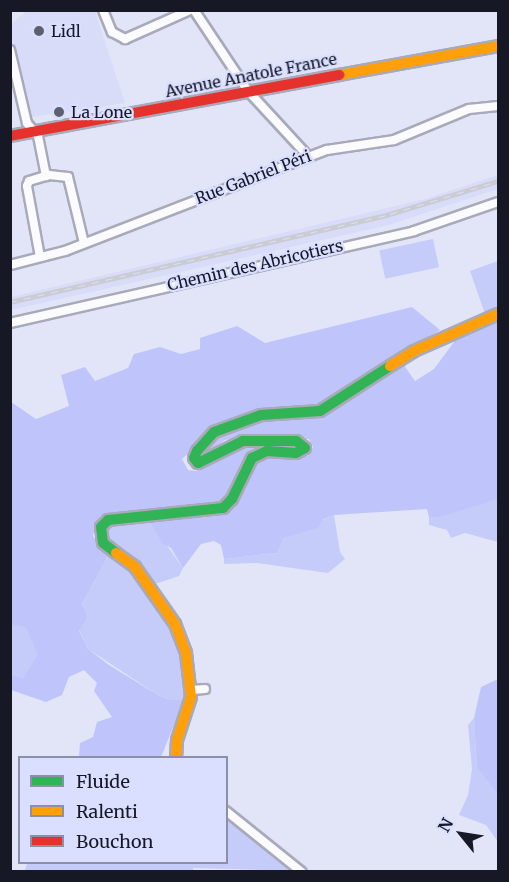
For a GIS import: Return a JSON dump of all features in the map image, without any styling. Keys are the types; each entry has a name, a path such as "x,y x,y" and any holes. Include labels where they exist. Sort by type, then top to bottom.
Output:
{"street":[{"path":"103,10 112,32 125,39 192,10 248,91 308,156"},
{"name":"Avenue Anatole France","path":"10,136 35,129 498,46"},
{"path":"10,50 27,123 35,129 46,176"},
{"name":"Rue Gabriel Péri","path":"10,265 84,243 308,156 394,140 469,108 498,106"},
{"path":"40,257 27,186 29,181 46,176 68,177 84,243"},
{"name":"Chemin des Abricotiers","path":"10,323 414,231 498,202"},
{"path":"176,756 190,690 186,653 175,624 135,567 103,543 99,532 104,522 123,517 194,514 223,508 232,499 252,458 267,451 296,453 305,448 296,441 243,441 227,445 198,463 194,458 197,451 214,432 261,415 320,411 414,351 498,314"},
{"path":"190,690 205,689"},
{"path":"228,813 302,872"}],"shaded area":[{"path":"27,11 95,11 125,103 32,117 11,33 11,24"},
{"path":"498,175 498,189 389,225 11,310 11,297 425,199"},
{"path":"433,239 439,267 385,279 379,250"},
{"path":"498,261 498,308 485,314 470,271"},
{"path":"412,307 440,330 311,409 254,412 226,420 182,459 188,470 196,471 222,451 257,443 260,448 240,467 224,502 206,508 107,515 96,523 93,536 108,556 82,604 88,617 79,631 88,649 109,665 158,695 169,700 184,700 161,756 79,756 80,743 93,737 97,722 112,717 94,691 97,683 84,670 69,677 62,695 46,702 11,690 11,674 23,679 38,654 25,627 11,624 11,402 36,419 69,406 61,375 85,367 95,381 128,368 134,354 160,347 181,354 200,349 200,338 237,326 265,343"},
{"path":"498,319 498,499 439,517 429,517 427,509 334,515 324,519 317,528 284,538 277,553 224,559 221,545 214,541 201,544 183,568 171,548 163,544 150,522 222,512 257,459 271,455 308,456 313,447 309,439 245,437 225,440 201,457 220,434 248,422 306,418 322,413 401,361 415,381 434,369 457,338"},
{"path":"498,499 498,542 465,533 451,538 447,530 429,525 429,517"},
{"path":"334,515 340,552 345,559 328,573 257,563 224,564 224,559 277,553 284,538"},
{"path":"123,522 150,522 183,568 179,576 152,585 106,541 105,530 109,525"},
{"path":"108,556 129,566 166,621 179,652 184,700 169,700 158,695 88,649 79,630 88,617 82,604"},
{"path":"18,623 25,627 39,654 23,680 11,674 11,624"},
{"path":"498,679 498,795 477,768 474,718 481,687"},
{"path":"474,718 477,768 498,795 498,842 486,825 459,815 468,795 472,769 468,725"},
{"path":"228,818 296,871 193,868 194,872 24,872 27,864 228,864"}],"railway":[{"path":"10,302 390,214 498,181"}],"traffic: fast":[{"path":"116,553 103,543 101,527 108,520 223,508 232,499 252,458 267,451 296,453 305,448 296,441 243,441 198,463 194,458 197,451 214,432 261,415 320,411 390,366"}],"traffic: slow":[{"path":"339,75 498,46"},
{"path":"390,366 414,351 498,314"},
{"path":"116,553 135,567 175,624 186,653 191,697 177,740 176,756"}],"traffic: jam":[{"path":"10,136 339,75"}],"place":[{"name":"Lidl","path":"39,31"},
{"name":"La Lone","path":"59,112"}]}
